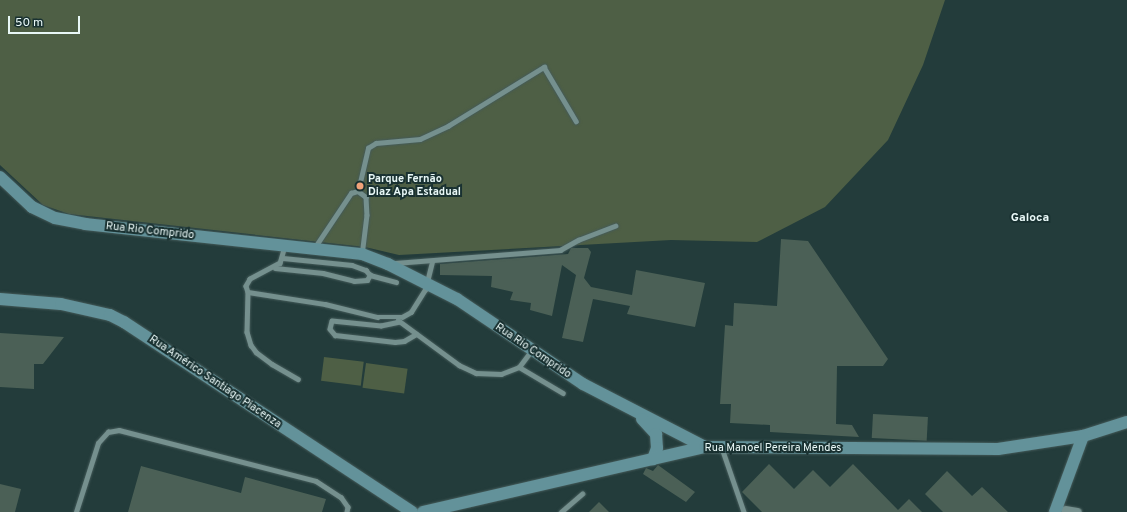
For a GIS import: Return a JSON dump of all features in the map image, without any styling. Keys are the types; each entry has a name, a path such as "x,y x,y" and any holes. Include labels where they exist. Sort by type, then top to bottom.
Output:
{"street":[{"name":"Rua Rio Comprido","path":"0,177 32,206 55,218 85,224 284,252 313,250 362,254 388,264 457,299 583,384 635,412 705,446"},
{"name":"Rua Américo Santiago Piacenza","path":"0,299 61,304 110,316 124,322 412,512"},
{"path":"635,412 656,434 657,448 653,459"},
{"name":"Rua Manoel Pereira Mendes","path":"423,512 705,446 998,449 1083,436 1127,422"},
{"path":"1077,512 1061,510 1083,436"}],"lane":[{"path":"358,191 368,148 376,143 420,139 448,126 544,67 576,121"},
{"path":"313,250 351,193 358,191"},
{"path":"358,191 366,197 367,215 362,254"},
{"path":"388,264 432,262 560,250 578,240 615,226"},
{"path":"275,268 284,252 352,265 366,270 370,275 396,282"},
{"path":"248,292 325,304 377,317 394,318 411,312 420,302 427,284 432,262"},
{"path":"298,379 272,364 256,352 251,346 247,332 248,292 246,286 250,279 275,268 323,273 354,281 367,280 370,275"},
{"path":"394,318 459,365 476,373 502,374 519,367 532,350"},
{"path":"400,322 381,326 332,321 330,329 335,335 395,342 404,341 416,334"},
{"path":"519,367 563,393"},
{"path":"76,512 98,442 108,432 119,430 316,481 341,497 348,507 347,512"},
{"path":"722,447 744,512"},
{"path":"561,512 582,494"}],"green space":[{"path":"0,0 945,0 923,65 888,140 825,207 757,242 671,240 399,255 365,247 69,214 43,205 0,165"},
{"path":"324,357 364,362 361,386 321,381"},
{"path":"366,363 408,369 404,394 363,388"}],"building":[{"path":"781,239 808,241 888,359 883,366 837,366 836,424 852,425 859,437 770,432 770,425 730,423 731,404 720,404 725,325 733,326 734,303 777,306"},
{"path":"571,248 588,248 591,252 584,278 591,287 632,295 636,270 705,283 695,327 627,314 630,306 593,299 583,342 562,338 576,275 562,265 552,316 530,310 531,303 510,300 513,292 491,287 492,276 440,275 440,264 568,254"},
{"path":"0,333 64,337 43,364 34,364 34,389 0,387"},
{"path":"873,414 928,417 927,441 872,438"},
{"path":"769,464 794,489 813,470 830,487 853,464 898,510 909,499 922,512 762,512 742,492"},
{"path":"658,465 695,492 686,502 643,474 646,468 653,471"},
{"path":"141,466 241,493 245,477 326,499 322,512 128,512"},
{"path":"947,471 972,496 982,487 1008,512 943,512 925,494"},
{"path":"0,484 21,489 15,512 0,512"},
{"path":"599,502 609,512 589,512"}],"place":[{"name":"Parque Fernão Diaz Apa Estadual","path":"360,186"}],"district":[{"name":"Galoca","path":"1030,219"}]}
